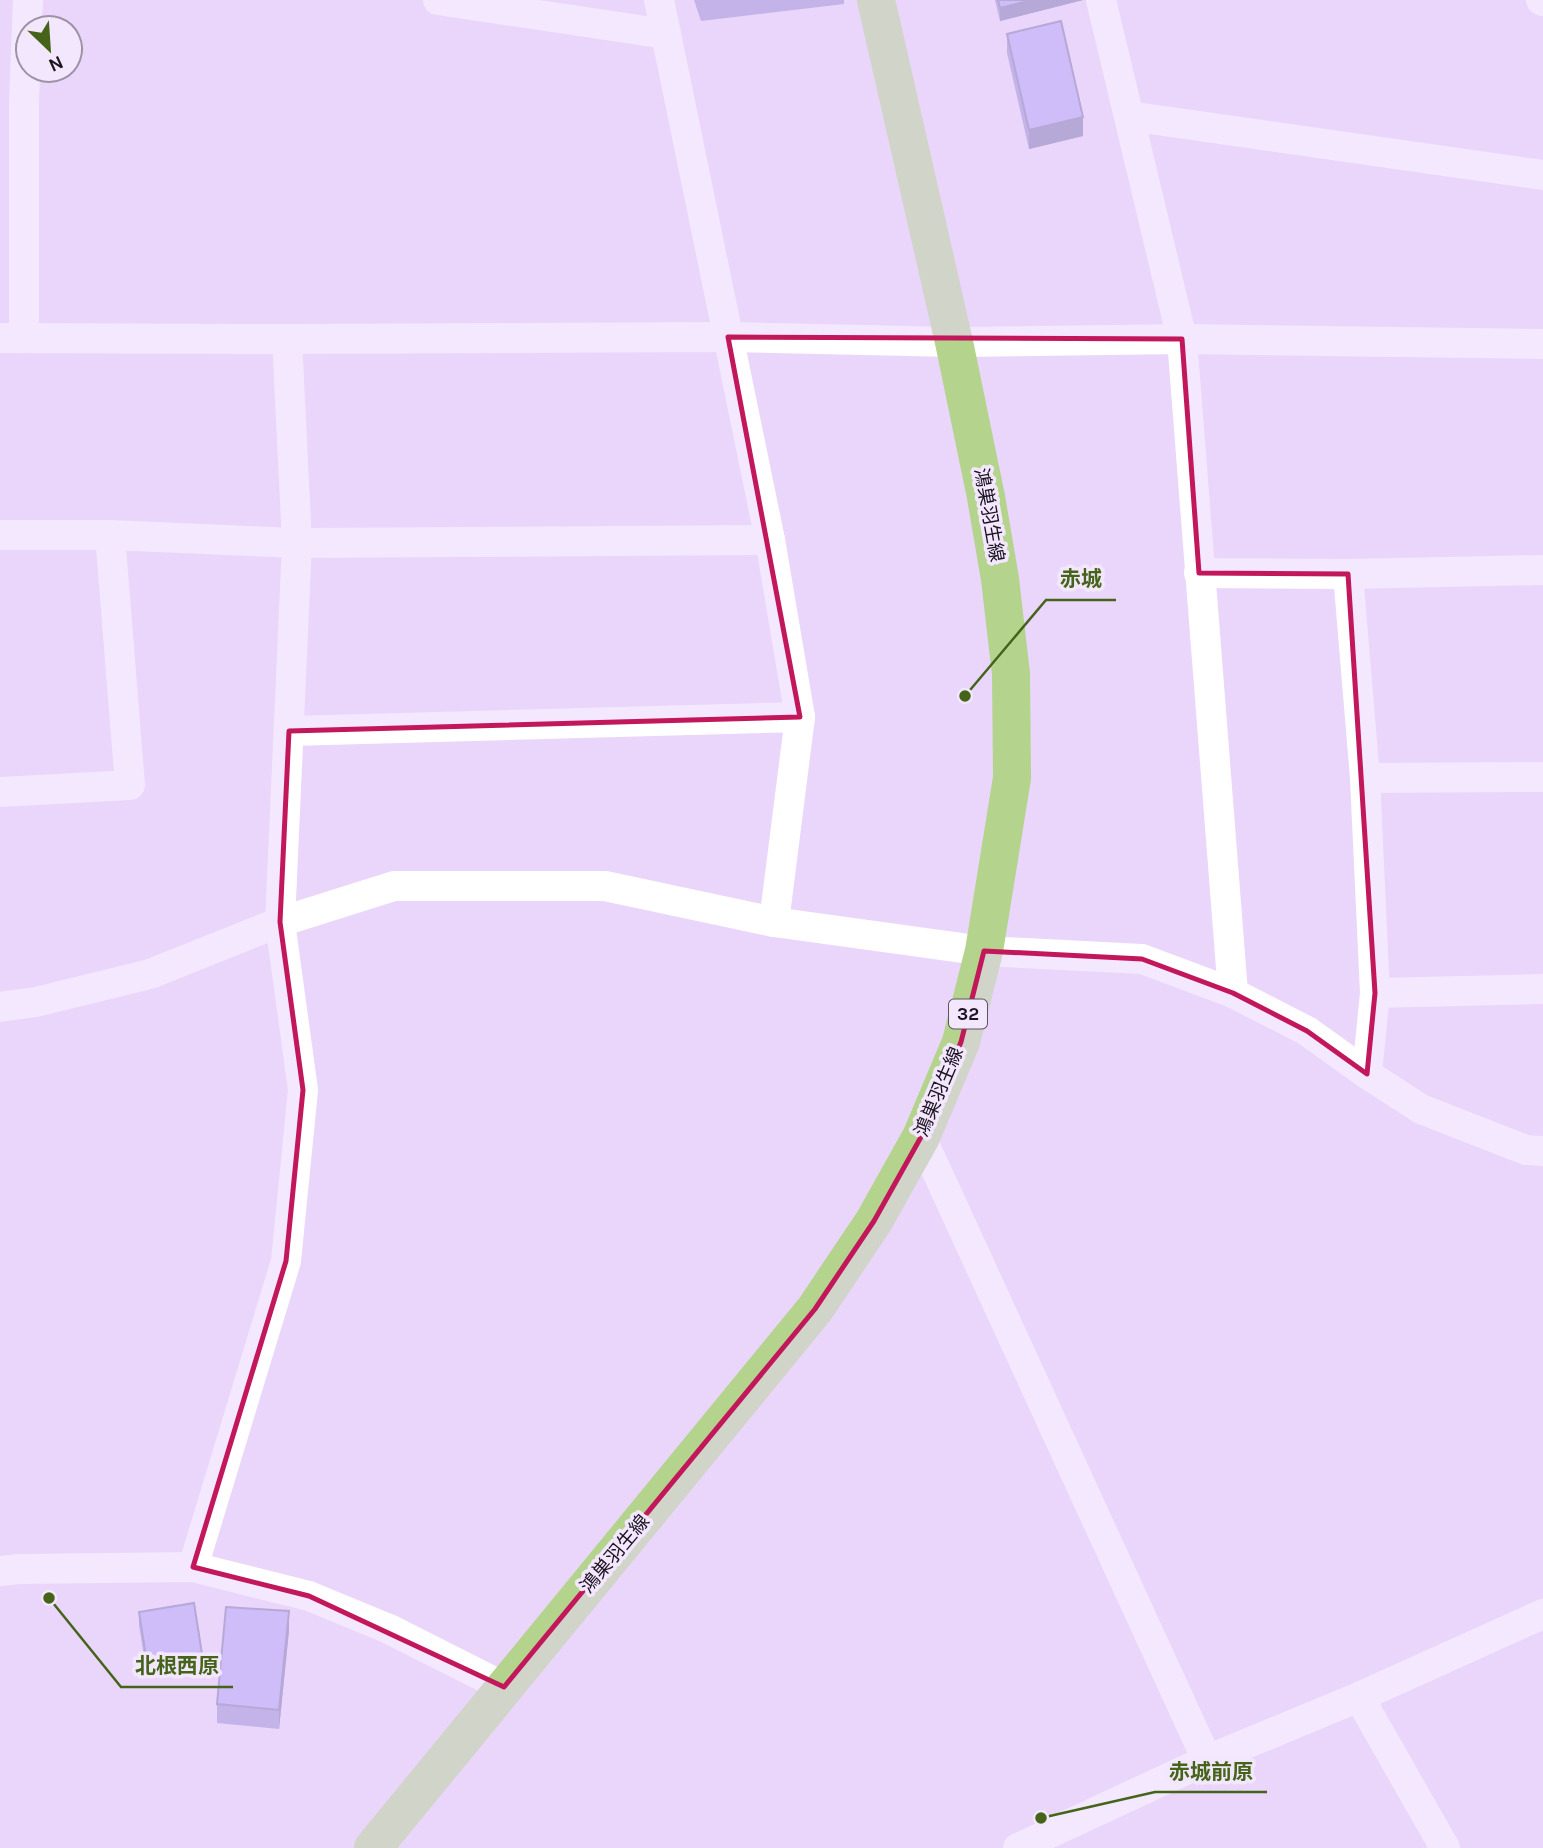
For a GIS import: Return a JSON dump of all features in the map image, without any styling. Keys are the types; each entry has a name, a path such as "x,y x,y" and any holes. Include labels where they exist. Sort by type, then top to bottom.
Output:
{"main road":[{"name":"鴻巣羽生線","path":"373,1848 815,1309 874,1221 921,1137 961,1042 984,951 1012,778 1011,674 998,565 954,342 876,0"}],"street":[{"path":"28,0 12,101 12,338 728,337 954,342 1182,339 1543,344"},
{"path":"438,0 666,34"},
{"path":"659,0 770,540 800,717 774,922"},
{"path":"1101,0 1182,339 1233,993"},
{"path":"1129,116 1543,175"},
{"path":"193,1567 286,1261 303,1090 280,922 297,542 286,339"},
{"path":"0,535 297,542 770,540"},
{"path":"0,792 130,785 110,536"},
{"path":"1199,573 1348,574 1543,570"},
{"path":"1348,574 1365,778 1375,993 1367,1074"},
{"path":"289,731 800,717"},
{"path":"1365,778 1543,777"},
{"path":"0,1007 36,1002 150,974 280,922 394,886 605,886 774,922 984,951 1142,959 1233,993 1307,1031 1421,1109 1525,1150 1543,1151"},
{"path":"1375,993 1543,989"},
{"path":"921,1137 1207,1760"},
{"path":"0,1571 193,1567 309,1596 389,1629 504,1688"},
{"path":"1018,1848 1207,1760 1359,1697 1543,1614"},
{"path":"1359,1697 1445,1848"}],"highlighted area":[{"path":"728,337 1182,339 1199,573 1348,574 1375,993 1367,1074 1307,1031 1233,993 1142,959 984,951 961,1042 921,1137 874,1221 815,1309 504,1687 309,1596 193,1567 286,1261 303,1090 280,922 289,731 800,717"}],"building":[{"path":"998,0 1032,0 1000,8"},
{"path":"1061,21 1083,117 1029,130 1007,34"},
{"path":"194,1603 202,1654 147,1663 139,1612"},
{"path":"226,1607 289,1611 279,1710 217,1704"}],"place":[{"name":"赤城","path":"965,696"},
{"name":"北根西原","path":"49,1598"},
{"name":"赤城前原","path":"1041,1818"}]}
